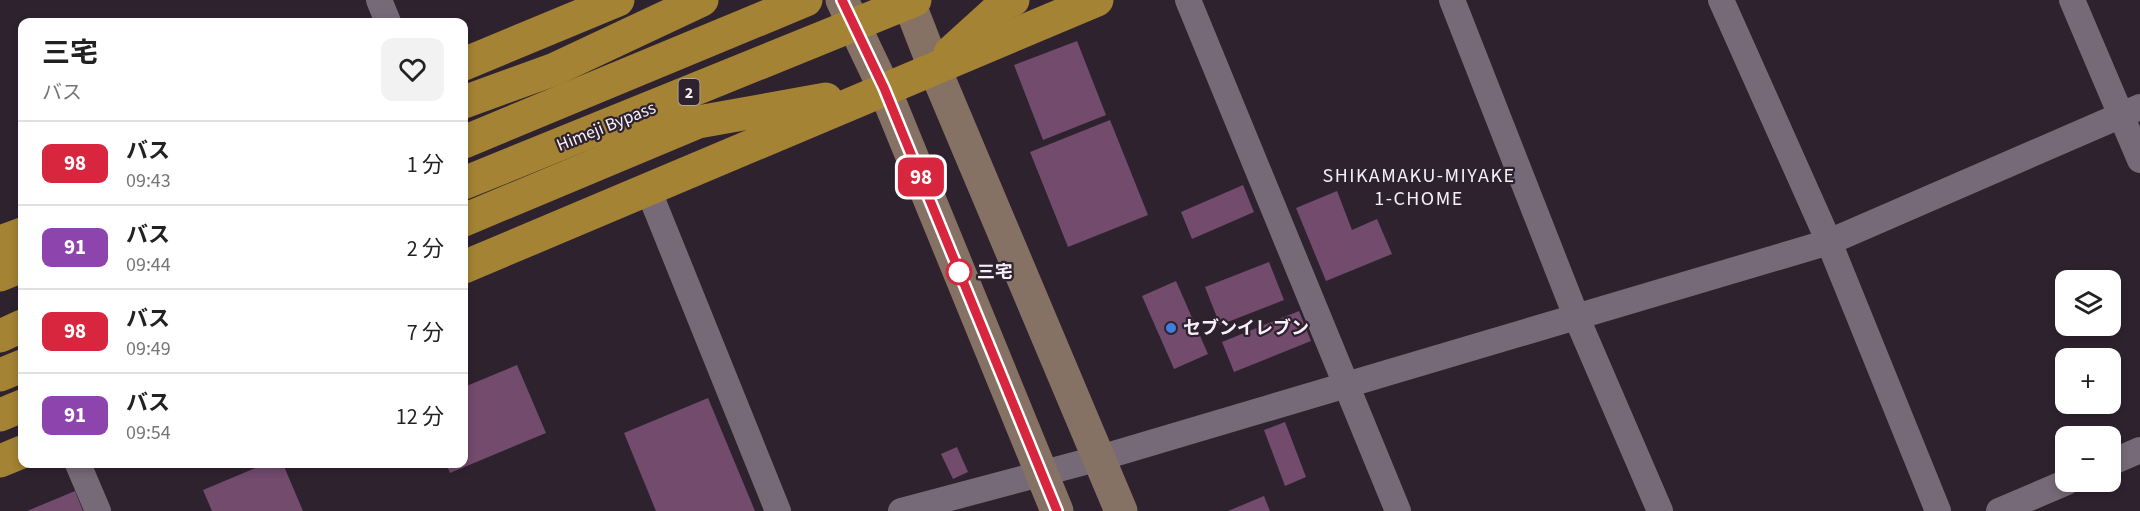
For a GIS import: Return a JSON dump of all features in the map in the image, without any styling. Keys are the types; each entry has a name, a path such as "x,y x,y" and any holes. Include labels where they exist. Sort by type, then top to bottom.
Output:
{"highway":[{"path":"468,61 574,9 618,0"},
{"path":"468,101 555,69 702,0"},
{"name":"2","path":"468,140 806,0"},
{"name":"Himeji Bypass","path":"468,181 915,0"},
{"path":"934,67 1004,4 1013,0"},
{"path":"468,265 1097,0"},
{"path":"468,218 699,122 884,88"},
{"path":"0,242 18,235"},
{"path":"0,275 18,268"},
{"path":"0,336 18,328"},
{"path":"0,375 18,368"},
{"path":"0,415 18,408"},
{"path":"0,461 18,454"}],"street":[{"path":"379,0 386,18"},
{"path":"842,0 884,88 1058,511"},
{"path":"908,0 1121,511"},
{"path":"1188,0 1398,511"},
{"path":"1452,0 1576,316 1660,511"},
{"path":"1721,0 1829,242 1938,511"},
{"path":"2072,0 2131,110 2140,160"},
{"path":"901,511 1100,458 1829,242 2131,110"},
{"path":"648,189 778,511"},
{"path":"2121,458 2140,450"},
{"path":"80,468 98,511"},
{"path":"1999,511 2055,487"}],"building":[{"path":"1077,41 1106,115 1043,140 1014,65"},
{"path":"1110,120 1148,215 1068,247 1030,152"},
{"path":"1243,185 1254,212 1192,239 1181,212"},
{"path":"1337,191 1352,230 1377,219 1392,254 1326,281 1296,208"},
{"path":"1269,262 1284,300 1220,325 1205,287"},
{"path":"1176,281 1208,354 1174,369 1142,296"},
{"path":"1299,311 1311,341 1234,372 1222,342"},
{"path":"517,365 546,433 468,466 468,385"},
{"path":"708,398 755,511 656,511 624,433"},
{"path":"1285,422 1306,477 1285,486 1264,430"},
{"path":"957,447 968,472 953,479 941,454"},
{"path":"255,468 285,468 303,511 212,511 203,490"},
{"path":"448,468 462,468 450,473"},
{"path":"75,491 83,511 27,511"},
{"path":"1264,496 1270,511 1228,511"}],"bus line":[{"name":"98","path":"842,0 884,88 1057,511"}],"place":[{"name":"三宅","path":"959,272"},
{"name":"セブンイレブン","path":"1171,328"}],"district":[{"name":"SHIKAMAKU-MIYAKE 1-CHOME","path":"1419,186"}]}
